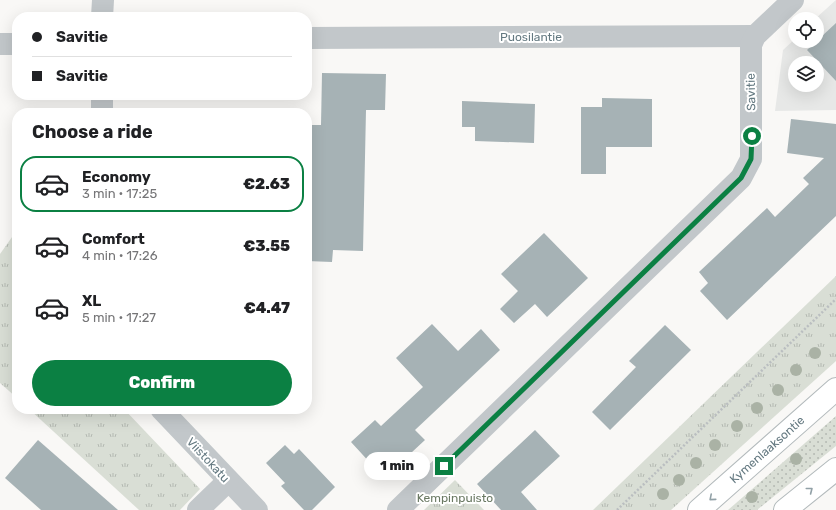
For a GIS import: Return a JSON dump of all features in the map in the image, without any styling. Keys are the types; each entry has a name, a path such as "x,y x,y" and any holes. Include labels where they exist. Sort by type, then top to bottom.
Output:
{"main road":[{"name":"Kymenlaaksontie","path":"699,510 836,389"},
{"path":"785,510 836,469"}],"street":[{"path":"102,12 103,0"},
{"path":"755,36 793,0"},
{"name":"Puosilantie","path":"312,38 755,36"},
{"name":"Savitie","path":"398,510 741,178 751,159 752,101 750,52 755,36"},
{"path":"0,44 12,44"},
{"name":"Viistokatu","path":"166,414 257,510"},
{"path":"198,510 228,481"}],"path":[{"path":"617,510 836,299"}],"shaded area":[{"path":"836,0 836,110 775,111 783,50 788,45 788,48 824,48 824,12 823,12"}],"green space":[{"path":"12,237 12,394 0,383 0,254"},
{"path":"836,276 836,361 671,510 593,510"},
{"path":"34,414 129,414 200,489 180,510 139,510"},
{"path":"836,416 836,446 757,510 728,510"},
{"name":"Kempinpuisto","path":"455,480 484,510 424,510"}],"building":[{"path":"836,23 836,81 824,68 824,56 813,56 807,50 809,48 824,48 824,34"},
{"path":"322,73 386,74 385,110 366,110 363,251 333,250 332,262 312,261 312,125 321,125"},
{"path":"602,98 652,99 652,147 606,147 606,174 581,174 581,107 602,107"},
{"path":"462,101 535,104 534,143 475,141 475,127 462,127"},
{"path":"791,119 836,124 836,216 727,320 700,291 708,283 699,272 767,208 775,217 809,184 803,178 824,158 787,153"},
{"path":"544,233 588,278 547,317 535,304 514,323 500,309 518,291 501,274"},
{"path":"432,324 458,351 481,329 500,350 415,430 425,440 384,478 351,442 375,420 381,426 423,387 396,358"},
{"path":"665,325 691,350 610,430 592,412 636,367 629,361"},
{"path":"535,430 560,456 521,492 537,510 501,510 477,484"},
{"path":"38,440 118,510 41,510 5,478"},
{"path":"285,445 294,454 299,449 335,487 312,510 304,510 281,486 285,483 266,463"}],"route":[{"path":"444,466 741,178 751,159 752,136"}]}
